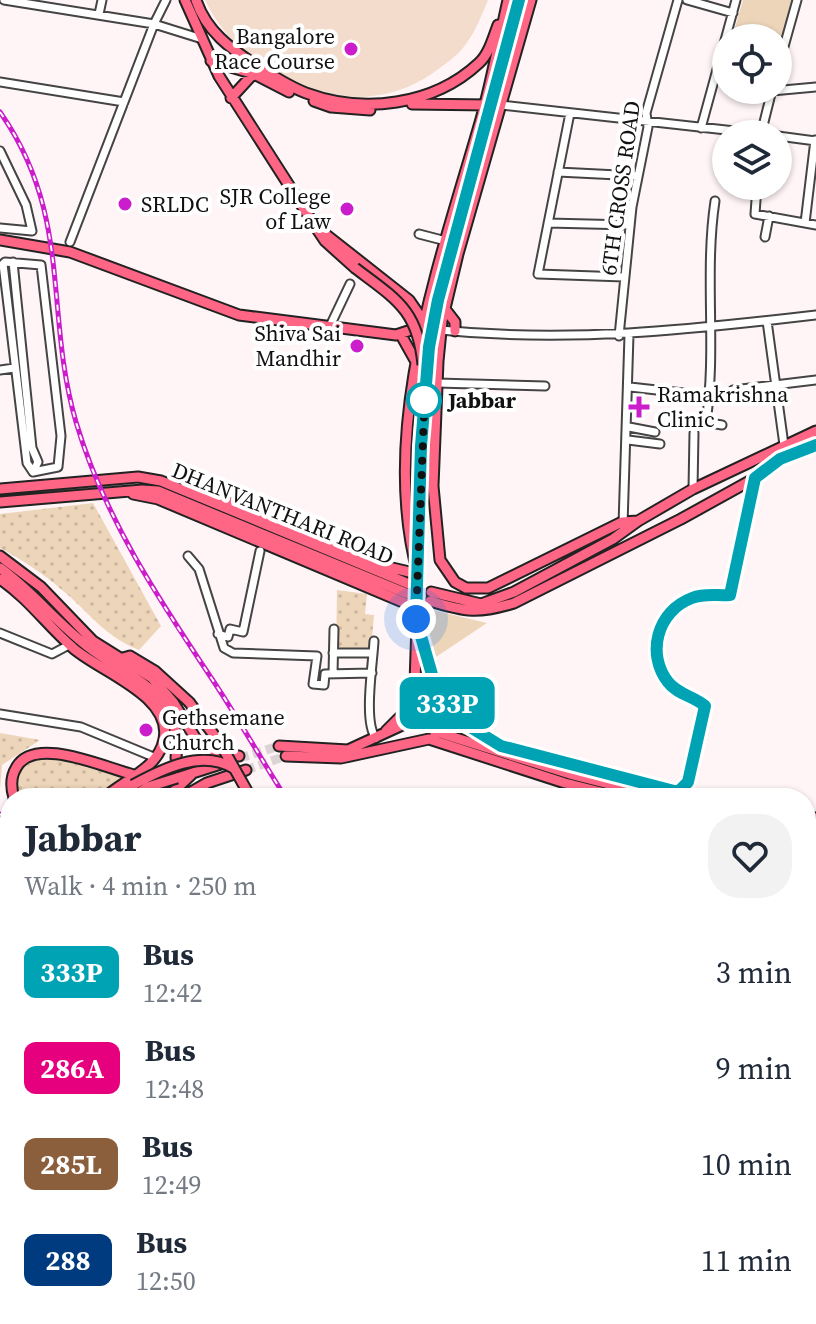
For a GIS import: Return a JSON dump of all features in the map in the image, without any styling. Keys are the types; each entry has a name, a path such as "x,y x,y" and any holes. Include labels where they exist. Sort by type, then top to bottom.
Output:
{"main road":[{"path":"185,0 199,38 231,98 325,241 398,301 411,316 420,337 425,389"},
{"path":"196,0 216,34 256,70"},
{"path":"413,584 420,525 425,389 438,300 519,0"},
{"path":"440,560 433,486 441,330 531,0"},
{"path":"431,99 484,57 507,2"},
{"path":"419,712 415,683 417,608 406,489 415,360 420,327 485,103 507,2"},
{"path":"199,38 216,34"},
{"path":"211,61 256,70 331,107 381,110 431,99 501,105"},
{"path":"231,98 256,70"},
{"path":"315,226 409,300 420,316 420,327"},
{"path":"0,240 70,252 239,315 401,335 420,327"},
{"path":"445,309 455,322 455,331"},
{"path":"401,335 415,360"},
{"path":"419,498 427,506 432,549 455,582 466,588 488,588 638,521 693,489 816,431"},
{"path":"624,527 514,592 481,604 431,596 467,612 485,612 514,603 760,475 780,459 816,445"},
{"path":"754,459 760,475"},
{"name":"DHANVANTHARI ROAD","path":"0,489 138,477 176,481 375,564 413,584"},
{"path":"122,491 158,499 417,608"},
{"name":"DHANVANTHARI ROAD","path":"0,502 122,491 158,491 413,584"},
{"path":"0,556 41,587 93,641 123,658 166,693 201,747 215,754 239,757 146,788"},
{"path":"0,568 29,590 88,647 126,669 150,689 173,720 176,758"},
{"path":"0,579 69,645 124,680 151,704 165,733 156,758 126,788"},
{"path":"123,658 130,656 139,660 189,702 241,770 247,788"},
{"path":"375,738 402,715 415,683"},
{"path":"279,746 297,744 340,751 411,721 419,712 428,711 436,716 429,736"},
{"path":"411,721 414,734 624,788"},
{"path":"286,756 333,759 429,736 585,788"},
{"path":"11,788 14,771 28,755 53,752 134,780"},
{"path":"121,788 134,780 200,759 214,760 241,770"},
{"path":"198,788 241,770"},
{"path":"177,788 192,774"}],"street":[{"path":"4,0 154,24 199,38"},
{"path":"99,14 102,0"},
{"path":"70,242 166,0"},
{"name":"6TH CROSS ROAD","path":"619,336 630,225 646,113 678,0"},
{"path":"687,0 733,13"},
{"path":"730,24 736,0"},
{"path":"790,24 797,0"},
{"path":"0,82 124,102"},
{"path":"792,89 816,87"},
{"path":"701,128 712,92"},
{"path":"501,105 712,129"},
{"path":"570,113 538,274 624,277"},
{"path":"792,137 816,140 805,223"},
{"path":"0,151 26,205 32,231 0,228"},
{"path":"558,172 638,176"},
{"path":"756,200 755,214 816,225"},
{"path":"706,422 713,328 709,240 715,201"},
{"path":"765,237 769,216"},
{"path":"548,223 630,225"},
{"path":"419,234 446,241"},
{"path":"13,262 32,448 38,462 33,472"},
{"path":"13,262 41,265 61,436 58,467 33,472 27,463 3,264 13,262"},
{"path":"330,326 350,284"},
{"path":"420,327 455,331 619,336 816,315"},
{"path":"767,321 784,445"},
{"path":"624,527 629,335"},
{"path":"0,370 14,368"},
{"path":"733,390 816,380"},
{"path":"437,383 545,386"},
{"path":"630,387 710,396"},
{"path":"674,417 722,425"},
{"path":"629,427 655,432"},
{"path":"693,489 694,433"},
{"path":"628,440 660,444"},
{"path":"218,634 228,637 230,629 243,632 260,551"},
{"path":"188,556 199,569 224,648 233,653 317,656 313,684 324,685 325,674 372,673"},
{"path":"333,674 334,629"},
{"path":"0,633 52,654 69,645"},
{"path":"374,641 371,732 375,738"},
{"path":"333,653 373,653"},
{"path":"0,714 81,727 156,758"}],"shaded area":[{"name":"Bangalore Race Course","path":"205,0 488,0 463,48 433,73 402,89 370,96 337,96 304,88 274,74 246,54 223,29"},
{"path":"743,0 792,0 786,24 736,24"},
{"path":"93,503 161,626 139,650 107,631 40,572 0,548 0,514"},
{"path":"337,590 367,594 365,614 374,615 371,650 336,650"},
{"path":"424,608 487,623 436,657 434,664 423,626"},
{"path":"0,733 40,740 2,765 0,788"},
{"path":"54,756 121,777 107,788 16,788 16,779 23,767"}],"tunnel":[{"path":"240,758 279,746"},
{"path":"246,770 286,756"}],"railway":[{"path":"0,112 23,151 38,189 48,227 67,381 76,422 101,491 134,556 280,788"}],"bus line":[{"name":"333P","path":"519,0 490,118 438,300 429,347 421,446 421,548 416,619 435,685 462,722 501,746 664,788"},
{"name":"333P","path":"684,788 688,782 705,706 680,693 664,676 656,649 660,629 671,611 688,599 708,594 730,595 755,478 780,459 816,445"}],"place":[{"name":"Bangalore Race Course","path":"351,49"},
{"name":"SRLDC","path":"125,204"},
{"name":"SJR College of Law","path":"347,209"},
{"name":"Shiva Sai Mandhir","path":"357,346"},
{"name":"Jabbar","path":"424,400"},
{"name":"Ramakrishna Clinic","path":"639,407"},
{"name":"Gethsemane Church","path":"146,730"}],"route":[{"path":"416,619 425,389 424,400"}]}
